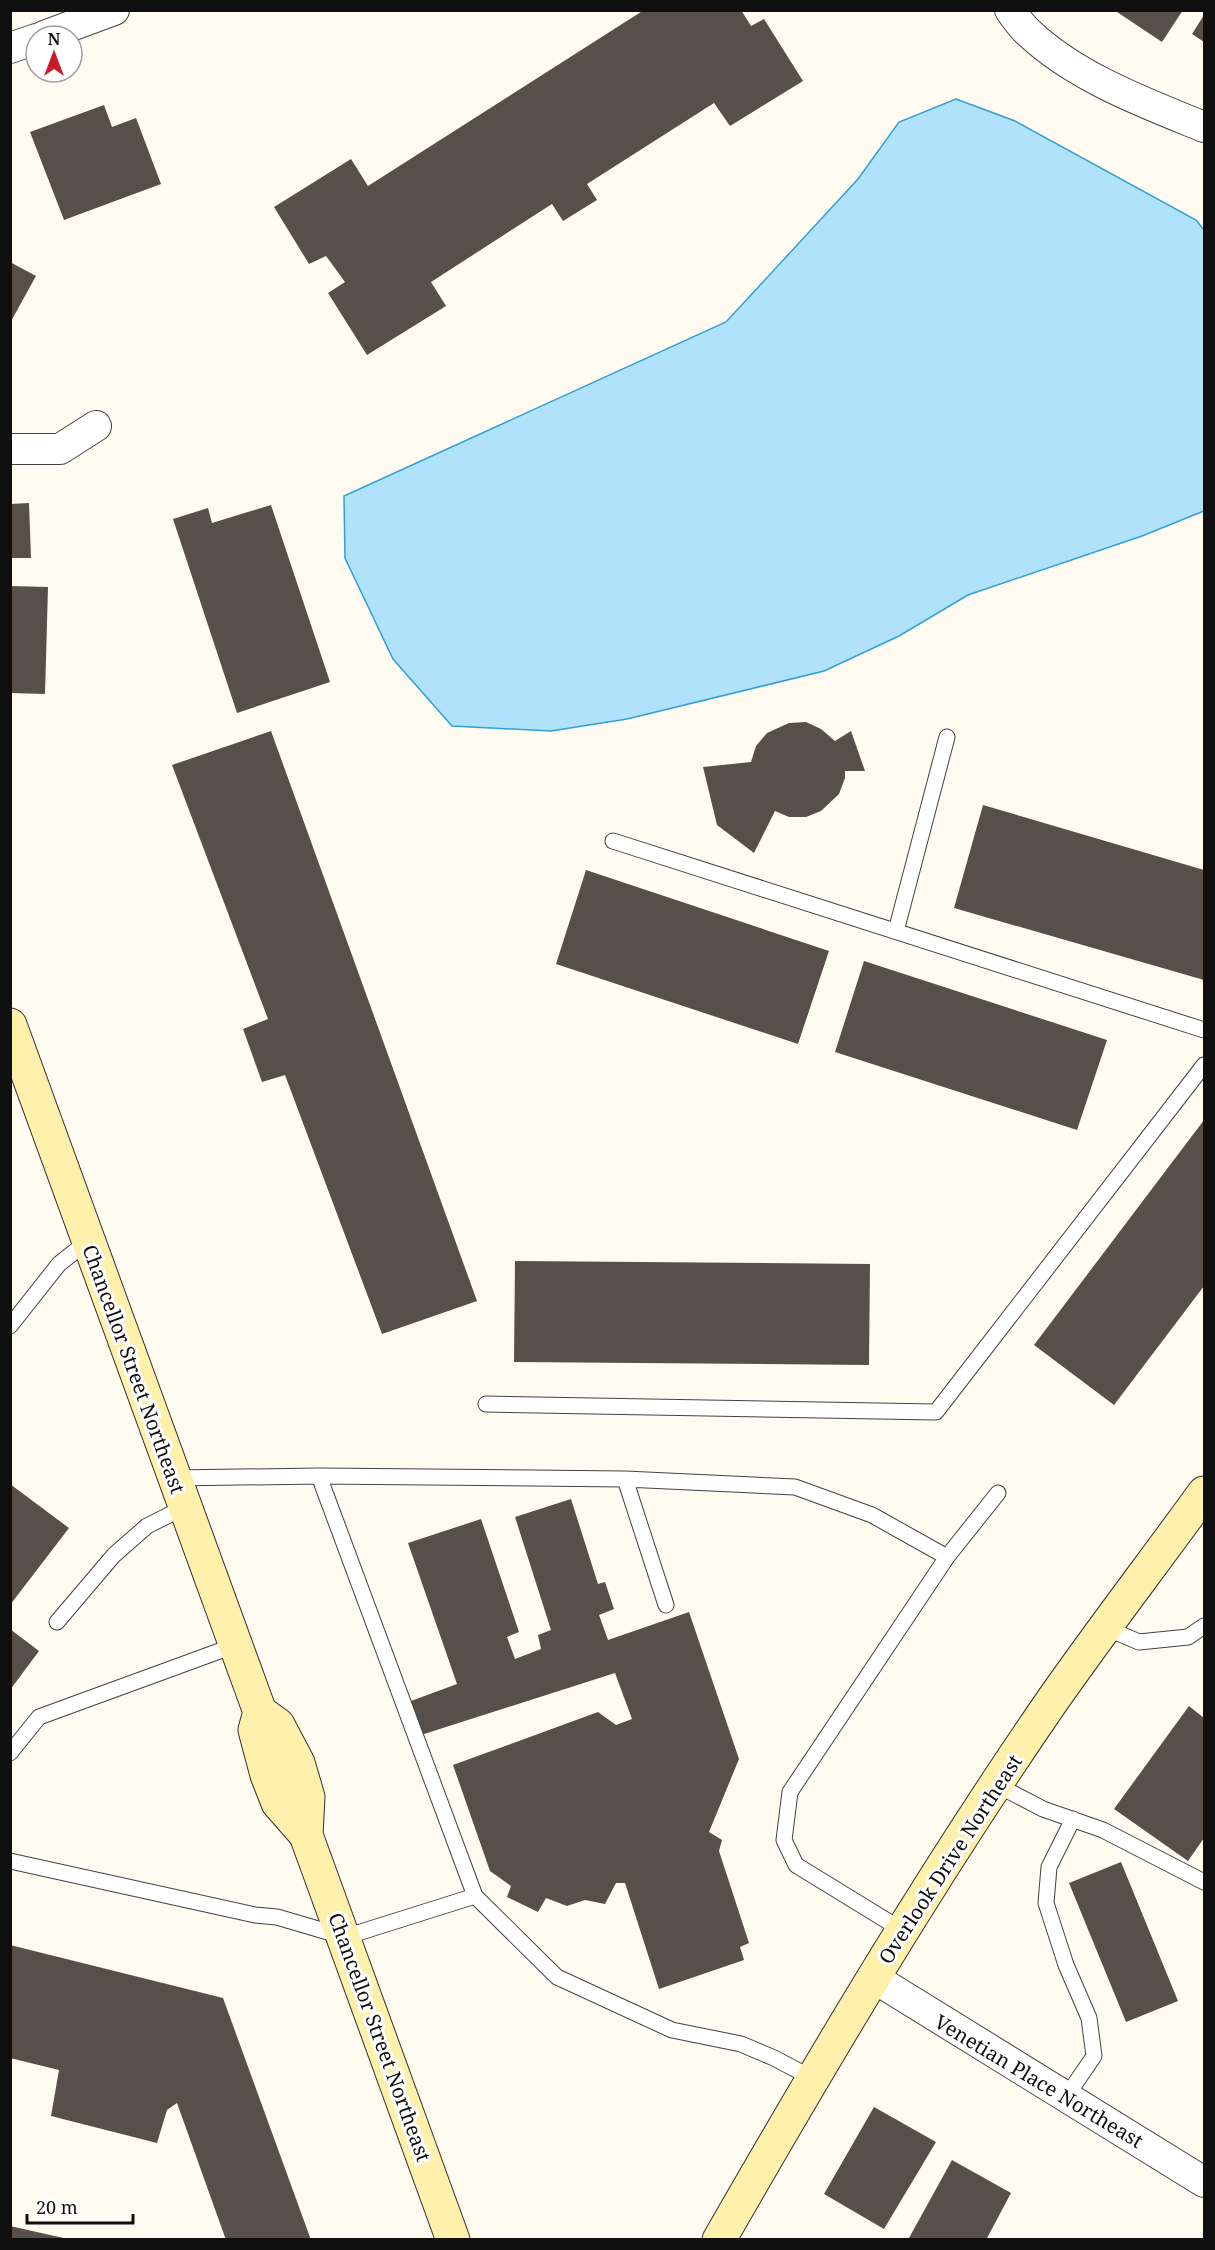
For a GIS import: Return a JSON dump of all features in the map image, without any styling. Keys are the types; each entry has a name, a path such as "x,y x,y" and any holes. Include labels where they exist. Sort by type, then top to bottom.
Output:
{"street":[{"path":"76,24 114,10"},
{"path":"1010,10 1028,32 1068,63 1136,99 1204,127"},
{"path":"10,448 60,448 96,426"},
{"name":"Chancellor Street Northeast","path":"10,1025 260,1712 278,1725 298,1763 308,1797 306,1835 345,1937 453,2240"},
{"name":"Overlook Drive Northeast","path":"719,2240 812,2078 902,1930 1052,1701 1204,1493"},
{"name":"Venetian Place Northeast","path":"874,1978 1204,2182"}],"lane":[{"path":"896,931 947,737"},
{"path":"613,841 1204,1030"},
{"path":"486,1404 936,1412 1204,1065"},
{"path":"10,1326 59,1264 88,1241"},
{"path":"320,1476 475,1896 556,1977 672,2030 741,2044 812,2078"},
{"path":"57,1622 114,1555 179,1493 320,1476 625,1479 795,1487 872,1515 947,1557"},
{"path":"625,1479 666,1605"},
{"path":"902,1930 796,1865 784,1840 790,1792 947,1557 998,1493"},
{"path":"1106,1628 1139,1642 1188,1637 1204,1626"},
{"path":"10,1753 39,1718 236,1646"},
{"path":"997,1785 1043,1809 1103,1830 1204,1882"},
{"path":"1066,2097 1094,2056 1089,2018 1066,1965 1046,1903 1049,1867 1073,1820"},
{"path":"10,1861 255,1915 277,1917 345,1937 475,1896"}],"water":[{"path":"956,99 1015,121 1196,220 1204,230 1204,511 1142,536 968,595 899,636 824,671 627,719 551,731 452,726 393,659 345,558 344,496 726,322 858,179 899,122"}],"building":[{"path":"644,10 741,10 751,26 764,19 803,81 730,126 714,103 587,184 597,200 563,221 552,204 431,282 446,306 367,355 328,293 345,282 326,256 309,264 274,207 351,159 368,186"},
{"path":"1114,10 1183,10 1162,42"},
{"path":"1204,15 1204,42 1192,34"},
{"path":"104,105 112,127 136,118 161,184 64,220 30,132"},
{"path":"10,262 36,276 10,323"},
{"path":"29,503 31,558 10,558 10,504"},
{"path":"271,505 330,682 237,713 173,519 208,508 212,523"},
{"path":"10,586 48,587 45,694 10,693"},
{"path":"806,722 821,729 835,741 851,731 865,771 845,771 839,794 821,811 806,817 789,817 775,811 754,853 717,825 703,767 751,762 756,746 767,733 789,723"},
{"path":"271,731 477,1301 382,1334 285,1075 262,1082 243,1029 268,1019 172,765"},
{"path":"983,805 1204,870 1204,980 954,908"},
{"path":"586,870 829,951 798,1044 556,964"},
{"path":"864,961 1107,1040 1077,1130 835,1052"},
{"path":"1204,1120 1204,1286 1114,1405 1034,1345"},
{"path":"515,1261 870,1264 869,1365 514,1362"},
{"path":"10,1484 69,1528 10,1605"},
{"path":"571,1499 598,1584 605,1582 614,1609 599,1615 608,1640 689,1612 739,1759 709,1832 722,1840 719,1851 749,1943 740,1947 744,1960 659,1989 625,1883 616,1883 605,1904 585,1900 567,1906 546,1898 538,1912 507,1897 511,1886 490,1871 453,1765 598,1712 616,1725 632,1719 615,1673 421,1735 411,1701 457,1684 408,1543 481,1519 519,1632 507,1637 515,1659 541,1649 538,1635 551,1630 515,1517"},
{"path":"10,1629 39,1651 10,1690"},
{"path":"1189,1706 1204,1718 1204,1838 1188,1861 1114,1809"},
{"path":"1121,1862 1178,2001 1126,2022 1069,1883"},
{"path":"10,1945 223,1998 311,2240 226,2240 177,2103 167,2110 157,2143 51,2116 59,2070 10,2058"},
{"path":"874,2107 936,2142 884,2229 824,2194"},
{"path":"952,2160 1011,2193 986,2240 912,2240 909,2238"},
{"path":"10,2226 68,2239 68,2240 10,2240"}]}
